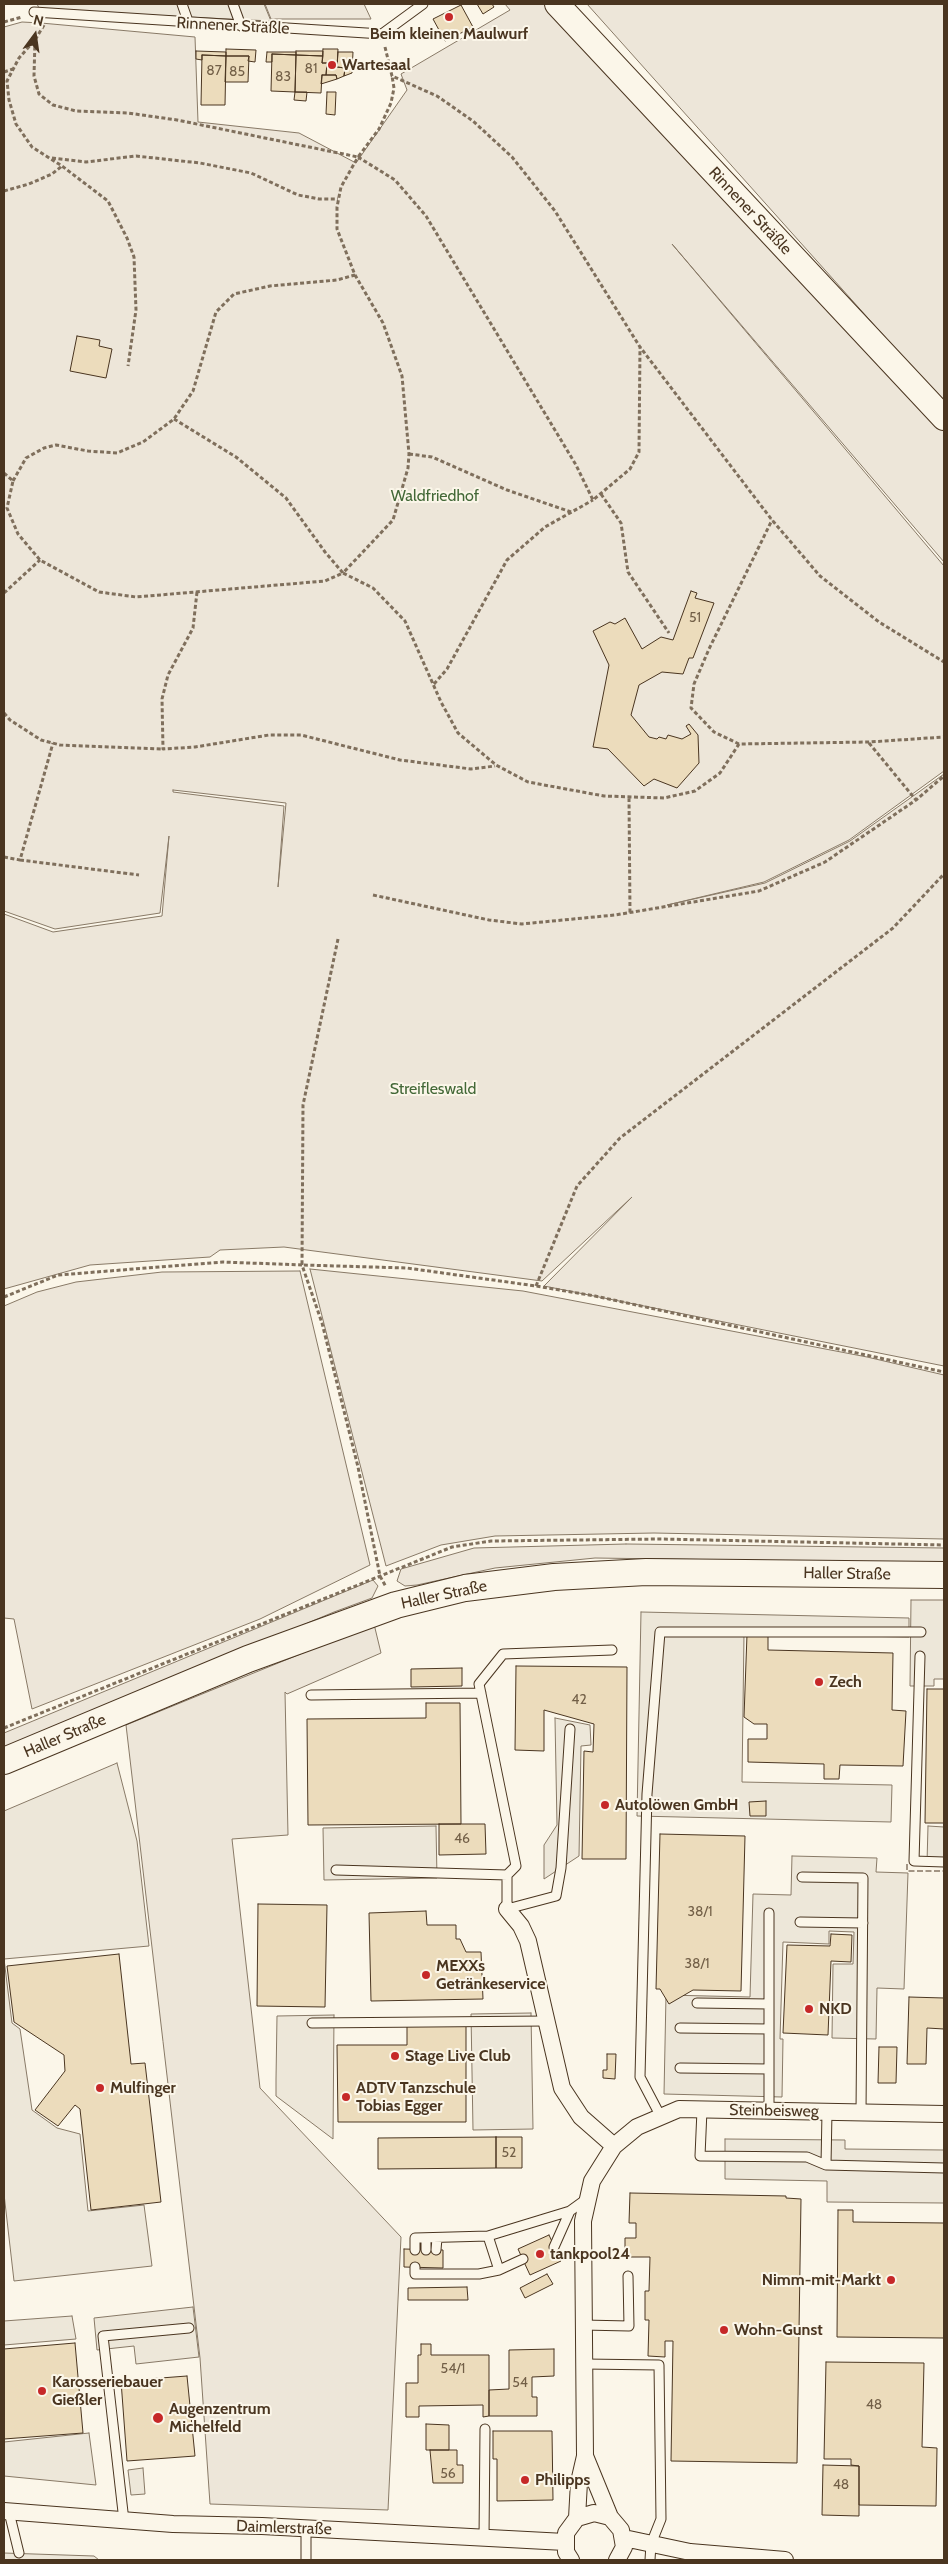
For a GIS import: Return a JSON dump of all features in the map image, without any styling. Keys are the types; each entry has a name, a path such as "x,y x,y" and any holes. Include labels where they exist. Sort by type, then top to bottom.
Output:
{"main road":[{"name":"Haller Straße","path":"4,1762 248,1659 396,1605 465,1588 554,1577 646,1572 944,1575"}],"street":[{"name":"Rinnener Sträßle","path":"556,4 944,418"},
{"path":"507,1909 521,1926 528,1941 562,2088 582,2117 614,2146"},
{"name":"Steinbeisweg","path":"577,2518 579,2482 585,2456 583,2222 588,2197 600,2166 614,2146 637,2127 679,2110 944,2114"},
{"name":"Steinbeisweg","path":"585,2456 610,2517 621,2530 624,2538"},
{"name":"Daimlerstraße","path":"7,2511 124,2520 565,2542"},
{"path":"571,2560 565,2542 570,2525 577,2518 594,2512 610,2517"},
{"path":"617,2560 624,2548 624,2538 651,2552 690,2552 785,2560"}],"lane":[{"path":"182,4 189,24"},
{"path":"233,4 241,26"},
{"path":"382,34 423,4"},
{"name":"Rinnener Sträßle","path":"34,12 189,24 382,34"},
{"path":"661,2117 640,2077 647,1794 660,1632 922,1632"},
{"path":"570,1729 561,1868 556,1896 507,1909 507,1875 516,1866 479,1684 503,1654 612,1650"},
{"path":"920,1656 914,1861 944,1862"},
{"path":"311,1695 481,1693"},
{"path":"336,1870 507,1875"},
{"path":"802,1877 863,1878 861,2112"},
{"path":"768,2111 769,1913"},
{"path":"800,1922 863,1922"},
{"path":"697,2003 769,2004"},
{"path":"312,2023 546,2021"},
{"path":"680,2028 769,2029"},
{"path":"680,2068 769,2069"},
{"path":"702,2110 700,2156 807,2157 826,2165 944,2168"},
{"path":"826,2165 827,2112"},
{"path":"415,2250 415,2238 488,2236 570,2211 588,2197"},
{"path":"554,2246 570,2211"},
{"path":"488,2236 499,2270"},
{"path":"426,2238 426,2250"},
{"path":"436,2250 437,2238"},
{"path":"415,2267 415,2274 425,2271 436,2271 479,2274 499,2270 523,2259"},
{"path":"583,2325 629,2326 628,2276"},
{"path":"124,2520 103,2336 189,2328"},
{"path":"584,2364 659,2365 661,2519 651,2552"},
{"path":"484,2538 485,2429"},
{"path":"7,2511 20,2554"},
{"path":"306,2529 306,2560"}],"path":[{"path":"4,22 34,12"},
{"path":"49,12 36,40 19,58 7,81 9,100 16,124 32,147 62,166 108,201 127,238 134,257 136,310 128,366"},
{"path":"355,275 337,280 270,286 234,294 216,312 193,391 174,419 143,442 117,453 88,451 56,445 44,448 26,458 13,481 7,508 18,534 40,560 99,592 136,597 325,581 343,573 393,520 408,468 409,454 402,376 383,323 355,275 337,230 338,199 341,187 358,157 379,128 391,103 394,88 382,34"},
{"path":"36,40 34,76 39,94 52,105 76,111 128,113 177,120 358,157 395,180 426,216 576,465 593,500"},
{"path":"4,72 13,69"},
{"path":"392,76 437,96 473,121 512,157 555,210 640,347 772,520 820,576 879,622 944,662"},
{"path":"49,158 86,162 136,156 200,163 252,172 298,195 319,199 338,199"},
{"path":"4,191 29,184 52,174 62,166"},
{"path":"434,684 447,669 507,560 545,527 593,500 630,469 639,452 640,347"},
{"path":"174,419 236,457 286,498 325,552 343,573 373,588 405,621 458,733 496,766 528,782 604,796 664,798 695,791 720,773 739,744"},
{"path":"409,454 432,457 507,490 572,512"},
{"path":"4,473 13,481"},
{"path":"601,494 622,523 628,572 669,632"},
{"path":"772,520 708,649 694,684 691,708 714,732 739,744 869,742 944,737"},
{"path":"4,593 40,560"},
{"path":"163,749 162,698 168,675 193,628 197,592"},
{"path":"4,713 10,720 41,740 53,743 113,748 163,749 195,747 268,735 301,735 400,760 471,769 496,766"},
{"path":"869,742 916,800"},
{"path":"20,860 53,743"},
{"path":"373,895 490,920 522,924 630,912 759,891 825,862 916,800 944,776"},
{"path":"629,798 630,912"},
{"path":"4,857 139,874"},
{"path":"536,1286 576,1186 620,1138 893,928 944,874"},
{"path":"338,939 303,1104 302,1265 322,1323 353,1448 380,1576"},
{"path":"4,1297 58,1275 223,1262 407,1268 595,1296 944,1372"},
{"path":"4,1728 452,1547 491,1541 660,1539 944,1545"}],"green space":[{"path":"265,4 364,4 371,19 271,19"},
{"name":"Waldfriedhof","path":"505,4 546,4 944,432 944,562 672,244 944,566 944,771 849,840 764,882 667,905 765,883 850,841 944,774 944,1366 544,1286 632,1197 542,1281 284,1247 220,1250 210,1257 90,1265 4,1289 4,914 53,932 162,916 169,836 160,913 55,929 4,911 4,27 22,22 195,37 198,122 299,133 356,163 407,90 401,74 510,10","holes":["173,790 286,803 278,887 284,806 173,792"]},
{"path":"587,4 944,4 944,403"},
{"path":"310,1269 523,1291 867,1357 944,1375 944,1539 654,1533 495,1536 441,1545 386,1566"},
{"path":"300,1271 370,1565 260,1619 32,1709 14,1619 4,1618 4,1306 37,1292 76,1282 162,1272"},
{"path":"626,1544 944,1548 944,1563 595,1558 495,1568 417,1585 405,1586 397,1581 401,1569 474,1548"},
{"path":"373,1580 378,1586 372,1598 334,1612 4,1750 4,1733"},
{"path":"374,1624 381,1653 287,1694 285,1692 288,1835 232,1839 260,2088 401,2237 388,2510 210,2504 200,2358 126,1725"}],"shaded area":[{"path":"37,4 264,4 271,21 40,10"},
{"path":"911,1600 944,1600 944,1679 934,1679 934,1686 910,1686"},
{"path":"641,1612 909,1618 909,1637 744,1634 742,1782 892,1785 891,1822 637,1816"},
{"path":"555,1718 590,1725 591,1745 581,1746 579,1856 544,1879 544,1845 557,1825"},
{"path":"117,1763 137,1841 149,1946 4,1959 4,1811"},
{"path":"436,1826 437,1878 324,1880 323,1828"},
{"path":"928,1826 944,1827 944,1863 927,1863"},
{"path":"792,1856 877,1858 876,1872 908,1873 904,1989 877,1988 876,2039 832,2038 833,1964 853,1964 854,1932 829,1931 829,1944 783,1942 780,2039 783,2039 782,2097 664,2094 666,1995 750,1997 753,1894 791,1895"},
{"path":"4,1959 12,2023 20,2029 32,2110 57,2128 80,2134 88,2211 144,2205 152,2266 14,2281 4,2194"},
{"path":"531,2013 533,2129 473,2130 471,2014"},
{"path":"334,2015 333,2139 276,2096 276,2079 277,2016"},
{"path":"725,2139 845,2140 845,2149 944,2150 944,2203 827,2202 827,2181 725,2179"},
{"path":"193,2307 199,2357 136,2364 134,2346 97,2350 94,2318"},
{"path":"72,2316 76,2339 4,2345 4,2321"},
{"path":"89,2433 96,2485 4,2476 4,2442"},
{"path":"143,2468 145,2494 131,2495 128,2470"},
{"path":"4,2553 94,2556 99,2560 4,2560"}],"building":[{"path":"477,4 492,4 494,7 483,14"},
{"path":"461,5 473,27 445,41 433,19"},
{"path":"226,49 256,50 255,62 248,61 249,56 226,56"},
{"name":"Wartesaal","path":"323,49 338,49 337,67 345,68 344,76 337,79 336,75 326,75 327,63 322,63"},
{"path":"196,51 226,52 226,56 202,55 202,60 196,59"},
{"path":"296,51 323,51 323,56 296,55"},
{"path":"267,52 296,52 296,55 272,54 272,62 266,62"},
{"path":"338,52 353,52 352,73 344,76 345,68 337,67"},
{"path":"272,54 296,55 295,92 271,91"},
{"path":"202,55 226,56 225,105 201,105"},
{"path":"296,55 323,56 322,63 327,63 326,75 322,75 321,93 295,92"},
{"path":"226,56 249,56 248,82 225,82"},
{"path":"322,75 336,75 337,79 321,84"},
{"path":"295,92 307,92 306,101 294,100"},
{"path":"327,92 336,92 335,115 326,114"},
{"path":"77,336 100,340 99,346 112,349 106,378 70,371"},
{"path":"691,591 697,593 695,598 714,603 693,658 689,658 683,674 662,672 639,685 631,715 649,737 657,739 659,737 666,739 668,735 682,739 691,734 686,726 689,724 698,735 699,763 677,788 654,779 644,786 608,749 593,747 609,665 593,631 610,622 615,624 625,618 642,649 661,637 673,640"},
{"name":"Zech","path":"747,1635 768,1635 768,1650 893,1653 892,1710 906,1711 903,1766 840,1765 839,1779 824,1779 824,1764 748,1762 748,1739 767,1739 767,1724 754,1724 744,1717"},
{"name":"Autolöwen GmbH","path":"516,1666 627,1667 626,1859 582,1859 584,1751 593,1752 594,1724 544,1710 544,1751 515,1750"},
{"path":"462,1668 462,1686 411,1687 411,1669"},
{"path":"927,1689 944,1689 944,1823 925,1823"},
{"path":"426,1703 460,1703 461,1824 308,1825 307,1719 426,1718"},
{"path":"766,1801 766,1816 750,1816 749,1802"},
{"path":"439,1824 485,1824 486,1854 439,1855"},
{"path":"660,1834 745,1836 741,1991 693,1990 669,2004 660,1989 656,1989"},
{"path":"258,1904 327,1905 325,2007 257,2006"},
{"name":"MEXXs Getränkeservice","path":"426,1911 427,1925 456,1925 456,1939 460,1939 466,1952 481,1952 483,1999 371,2001 369,1913"},
{"path":"831,1934 852,1935 851,1962 831,1961 828,2035 783,2033 787,1945 830,1946"},
{"name":"Mulfinger","path":"119,1954 131,2064 145,2063 161,2202 91,2210 80,2109 75,2105 58,2126 35,2110 65,2071 64,2055 14,2022 7,1966"},
{"path":"909,1997 944,1998 944,2029 927,2028 926,2064 907,2064"},
{"path":"407,2025 466,2025 466,2122 338,2122 337,2045 407,2045"},
{"path":"879,2047 897,2047 896,2083 878,2083"},
{"path":"607,2054 616,2054 615,2079 603,2078 603,2070 607,2070"},
{"path":"496,2137 522,2137 522,2168 496,2168"},
{"path":"496,2137 496,2168 378,2169 378,2138"},
{"name":"Wohn-Gunst","path":"630,2193 786,2196 786,2198 801,2199 797,2463 671,2461 673,2341 665,2341 665,2357 648,2356 649,2320 645,2320 645,2291 649,2291 650,2257 625,2257 625,2238 636,2238 636,2223 629,2223"},
{"name":"Nimm-mit-Markt","path":"838,2210 853,2210 853,2222 944,2223 944,2338 837,2337"},
{"path":"549,2235 561,2261 530,2275 518,2249"},
{"path":"404,2249 443,2250 443,2268 404,2267"},
{"path":"547,2274 553,2284 525,2298 520,2288"},
{"path":"467,2287 468,2300 408,2300 408,2288"},
{"name":"Karosseriebauer Gießler","path":"75,2343 83,2433 4,2439 4,2349"},
{"path":"421,2344 431,2344 431,2355 489,2355 489,2416 483,2417 483,2405 419,2406 419,2417 406,2417 406,2383 418,2383 418,2355 421,2355"},
{"path":"554,2349 554,2376 532,2377 532,2397 537,2397 537,2416 489,2416 489,2390 509,2389 509,2350"},
{"path":"826,2362 924,2363 922,2447 937,2448 936,2506 859,2505 859,2466 851,2465 851,2459 824,2459"},
{"name":"Augenzentrum Michelfeld","path":"187,2376 195,2456 127,2461 121,2381"},
{"path":"426,2424 449,2425 449,2450 426,2450"},
{"name":"Philipps","path":"493,2431 552,2431 553,2500 497,2501 497,2459 493,2459"},
{"path":"430,2450 457,2450 457,2465 463,2465 463,2483 433,2483"},
{"path":"823,2465 859,2466 859,2516 822,2515"}],"fence":[{"path":"907,1864 907,1871 944,1871"}],"place":[{"name":"Beim kleinen Maulwurf","path":"449,17"},
{"name":"Wartesaal","path":"332,65"},
{"name":"Zech","path":"819,1682"},
{"name":"Autolöwen GmbH","path":"605,1805"},
{"name":"MEXXs Getränkeservice","path":"426,1975"},
{"name":"NKD","path":"809,2009"},
{"name":"Stage Live Club","path":"395,2056"},
{"name":"Mulfinger","path":"100,2088"},
{"name":"ADTV Tanzschule Tobias Egger","path":"346,2097"},
{"name":"tankpool24","path":"540,2254"},
{"name":"Nimm-mit-Markt","path":"891,2280"},
{"name":"Wohn-Gunst","path":"724,2330"},
{"name":"Karosseriebauer Gießler","path":"42,2391"},
{"name":"Augenzentrum Michelfeld","path":"158,2418"},
{"name":"Philipps","path":"525,2480"}],"park label":[{"name":"Streifleswald","path":"433,1089"}]}
